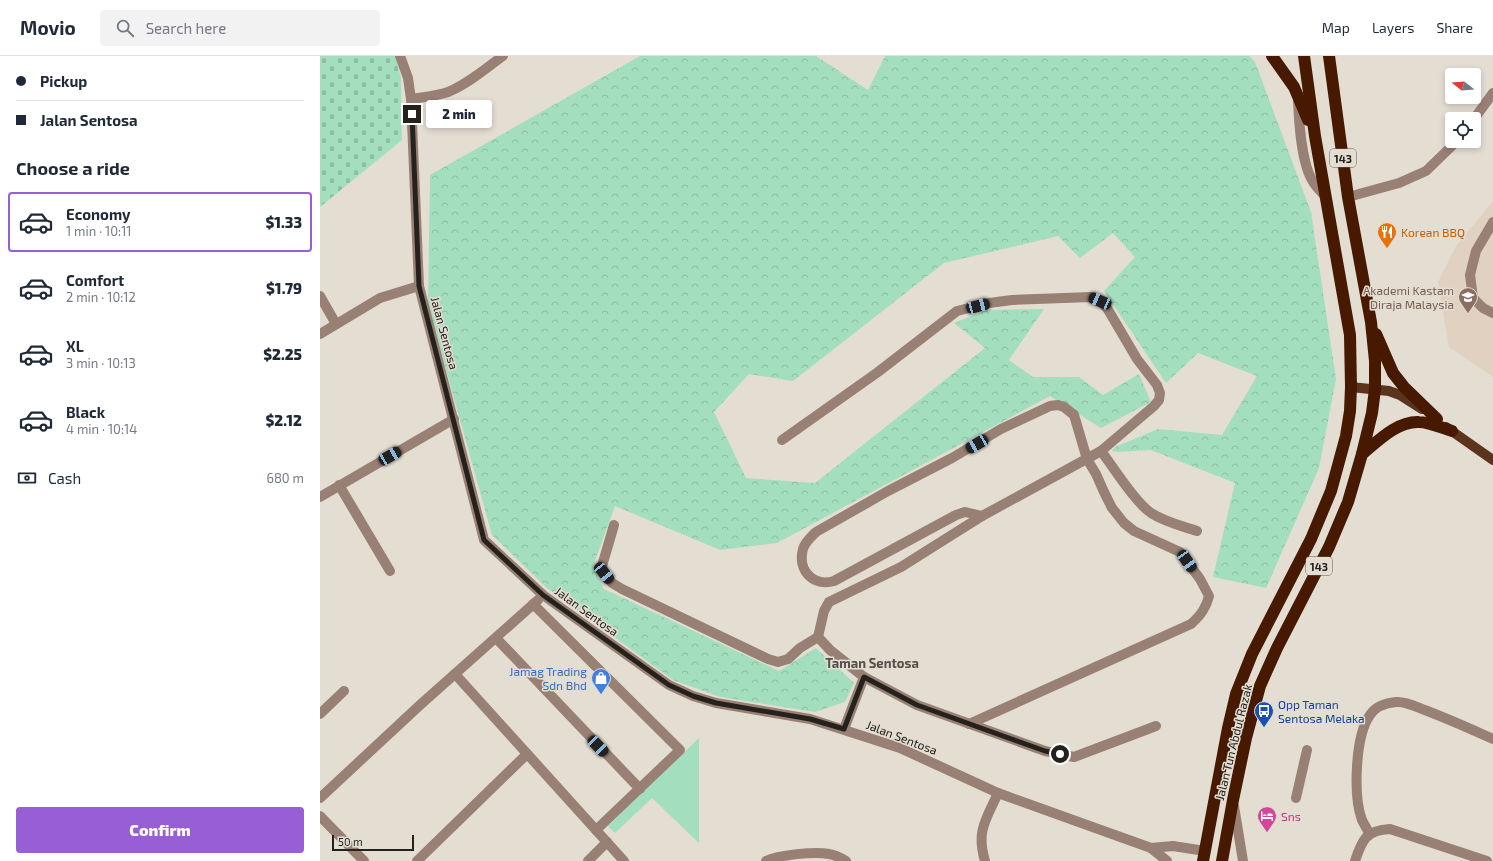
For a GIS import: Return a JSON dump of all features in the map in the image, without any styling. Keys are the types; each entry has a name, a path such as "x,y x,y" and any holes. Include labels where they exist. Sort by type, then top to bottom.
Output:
{"highway":[{"path":"1272,56 1294,87 1315,136"},
{"name":"Jalan Tun Abdul Razak","path":"1204,856 1228,728 1236,694 1252,654 1311,539 1331,490 1346,436 1350,411 1350,335 1315,136 1304,56"},
{"name":"Jalan Tun Abdul Razak","path":"1222,860 1252,712 1260,686 1277,648 1329,547 1348,502 1372,413 1375,389 1375,361 1371,322 1348,197 1329,56"},
{"path":"1371,322 1393,373 1404,388 1437,420"},
{"path":"1362,454 1393,430 1410,423 1420,422 1452,431"}],"main road":[{"path":"1351,387 1390,391 1400,396 1437,420 1493,460"}],"street":[{"name":"Jalan Sentosa","path":"400,56 408,78 411,99 419,286 484,540 543,595 669,685 716,703 810,719 900,748 998,793 1151,848 1167,861"},
{"path":"411,99 448,92 460,86 503,56"},
{"path":"1479,112 1493,93"},
{"path":"1298,96 1298,124 1307,169 1312,181 1326,197"},
{"path":"1348,197 1399,183 1426,170 1449,148"},
{"path":"1493,222 1476,251 1470,275 1473,298 1482,308 1493,313"},
{"path":"320,334 380,298 419,286"},
{"path":"320,296 336,324"},
{"path":"614,525 602,566 604,573 612,583 768,659 778,662 788,659 800,648 818,637 824,611 829,602 901,568 982,516 1101,451 1154,406 1159,400 1160,393 1157,385 1137,359 1107,308 1100,301 1092,297 1004,301 989,303 957,312 878,372 782,440"},
{"path":"969,724 1152,640 1191,624 1200,616 1206,606 1209,596 1200,579 1180,552 1134,531 1124,523 1112,508 1087,459 1074,414 1064,407 1058,406 1050,406 1002,429 816,532 809,538 802,550 804,569 809,577 814,580 821,583 828,583 956,514 965,512 982,516"},
{"path":"320,497 454,419"},
{"path":"1101,451 1140,503 1150,512 1159,518 1197,531"},
{"path":"339,485 390,571"},
{"path":"320,798 454,674 543,595"},
{"path":"533,604 680,750 596,830"},
{"path":"818,637 830,650 864,677 917,705 1045,751 1074,757 1156,726"},
{"path":"496,638 640,789"},
{"path":"454,674 624,861"},
{"path":"844,729 864,677"},
{"path":"320,714 344,691"},
{"path":"1369,833 1362,819 1357,797 1357,762 1359,744 1370,714 1382,705 1398,702 1415,706 1493,739"},
{"path":"1296,798 1306,750"},
{"path":"417,861 527,754"},
{"path":"985,861 981,849 980,839 982,829 998,793"},
{"path":"1233,800 1243,861"},
{"path":"320,816 364,861"},
{"path":"1355,861 1361,844 1369,833 1379,829 1390,829 1487,861"},
{"path":"588,861 607,842"},
{"name":"Jalan Sentosa","path":"1151,848 1173,846 1204,856"},
{"path":"766,861 773,857 821,853 831,854 846,861"}],"shaded area":[{"name":"Akademi Kastam Diraja Malaysia","path":"1493,201 1493,377 1449,347 1438,282 1456,246"}],"green space":[{"path":"320,56 395,56 401,78 402,140 320,207"},
{"path":"640,56 816,56 868,90 885,56 1249,56 1255,62 1311,212 1336,379 1319,468 1266,588 1213,577 1235,483 1151,450 1112,451 1115,447 1158,429 1222,435 1257,376 1198,353 1166,383 1104,291 1135,257 1113,233 1080,258 1058,236 944,263 793,381 749,374 714,412 746,478 815,483 985,348 954,323 987,310 1044,309 1009,360 1033,377 1079,377 1103,395 1139,374 1151,402 1101,428 1050,396 777,543 720,550 615,506 593,566 604,589 779,671 816,648 854,683 845,702 815,712 720,697 673,680 547,588 492,535 428,305 430,175"},
{"path":"699,738 699,843 652,798 615,833 608,826"}],"place":[{"name":"Korean BBQ","path":"1387,249"},
{"name":"Akademi Kastam Diraja Malaysia","path":"1468,314"},
{"name":"Jamag Trading Sdn Bhd","path":"601,695"},
{"name":"Opp Taman Sentosa Melaka","path":"1264,728"},
{"name":"Sns","path":"1267,833"}],"district":[{"name":"Taman Sentosa","path":"872,663"}],"route":[{"path":"412,114 419,286 484,540 543,595 669,685 693,696 716,703 810,719 844,729 864,677 917,705 1045,751 1060,754"}]}
